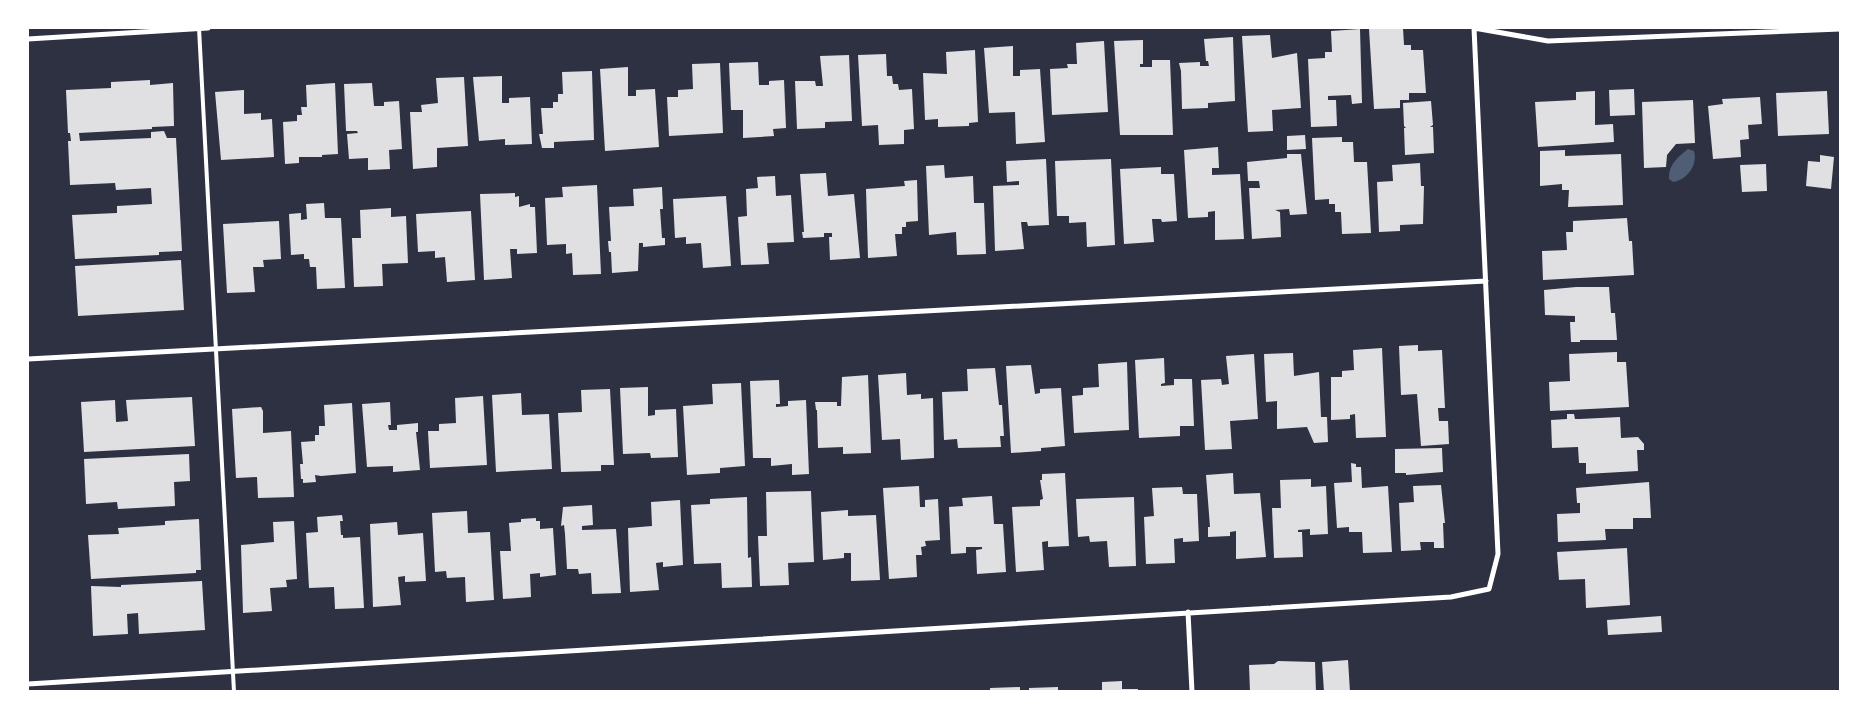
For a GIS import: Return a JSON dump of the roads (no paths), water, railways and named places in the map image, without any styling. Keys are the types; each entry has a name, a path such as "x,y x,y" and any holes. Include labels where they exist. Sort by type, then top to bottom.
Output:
{"street":[{"path":"28,39 208,28"},
{"path":"28,684 1451,597 1489,589 1498,554 1474,28 1548,41 1797,29 1840,29"},
{"path":"28,359 216,347 1486,281"},
{"path":"1188,612 1192,692"}],"lane":[{"path":"199,28 234,692"}],"water":[{"path":"1688,149 1694,151 1693,166 1687,175 1673,182 1669,179 1672,165"}]}
